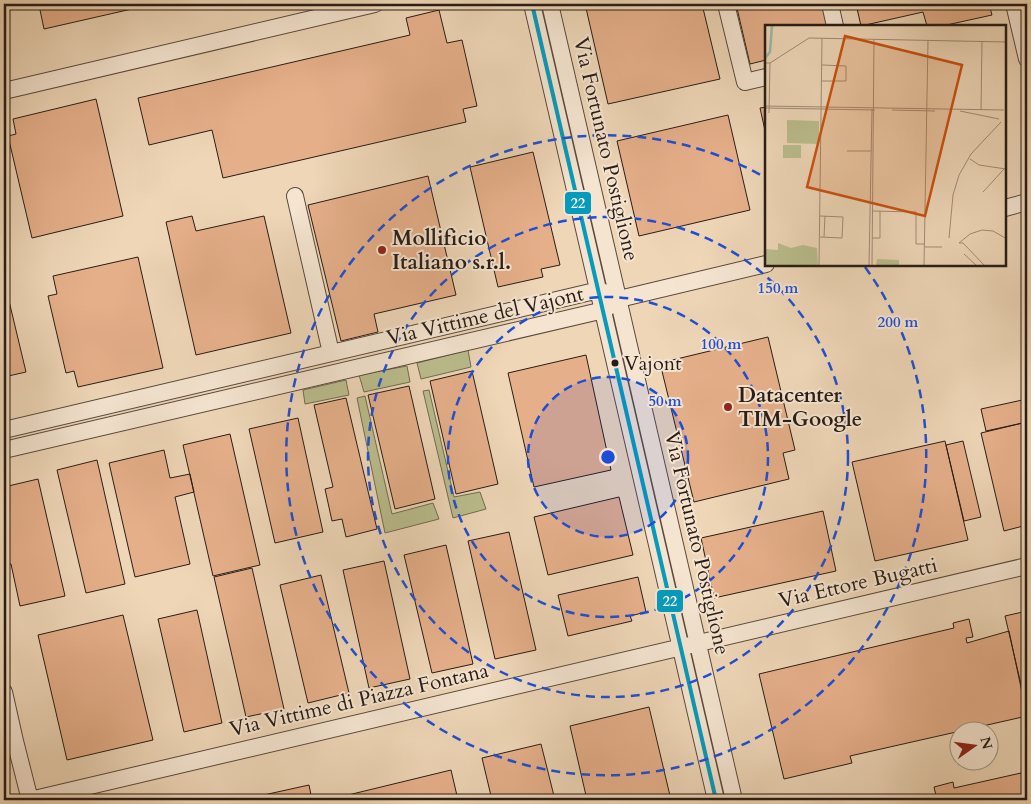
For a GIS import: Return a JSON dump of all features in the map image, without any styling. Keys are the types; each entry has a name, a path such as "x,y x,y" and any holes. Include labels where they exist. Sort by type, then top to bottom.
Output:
{"street":[{"path":"4,91 375,4"},
{"name":"Via Fortunato Postiglione","path":"532,4 716,800"},
{"name":"Via Fortunato Postiglione","path":"550,4 734,800"},
{"path":"726,4 745,82 765,76"},
{"path":"830,4 835,25"},
{"path":"1014,4 1027,59"},
{"path":"556,108 573,103"},
{"path":"295,196 332,353"},
{"path":"1006,208 1027,202"},
{"path":"619,299 765,264"},
{"name":"Via Vittime del Vajont","path":"4,430 599,290 619,299 604,310 4,450"},
{"path":"437,328 441,348"},
{"path":"54,418 59,437"},
{"path":"639,463 656,458"},
{"name":"Via Ettore Bugatti","path":"698,642 1027,566"},
{"name":"Via Vittime di Piazza Fontana","path":"30,800 698,642"},
{"path":"4,692 10,743 30,800"}],"green space":[{"path":"468,350 471,367 421,379 417,363"},
{"path":"407,366 410,382 364,392 359,375"},
{"path":"346,380 349,395 305,404 303,390"},
{"path":"429,390 454,497 480,492 486,509 453,518 423,391"},
{"path":"365,396 392,514 433,503 439,519 385,533 357,398"}],"building":[{"path":"145,4 145,6 44,29 39,5"},
{"path":"604,4 702,4 720,79 608,104 586,8"},
{"path":"736,4 823,4 828,25 765,25 765,60 750,64"},
{"path":"856,4 989,4 992,15 947,25 927,25 923,12 861,25"},
{"path":"439,10 447,43 462,40 477,106 463,109 466,122 223,178 212,130 149,145 138,98 410,35 406,18"},
{"path":"96,99 123,216 32,238 8,136 16,134 13,119"},
{"path":"765,107 765,130 760,108"},
{"path":"728,115 750,210 639,236 617,141"},
{"path":"533,152 560,265 541,269 543,277 498,287 470,167"},
{"name":"Mollificio Italiano s.r.l.","path":"428,176 456,295 374,314 378,332 341,341 308,205"},
{"path":"192,216 196,231 264,216 291,333 196,355 166,222"},
{"path":"138,257 163,368 78,387 74,371 66,373 48,296 57,294 53,276"},
{"path":"4,280 26,372 4,377"},
{"name":"Datacenter TIM-Google","path":"768,337 795,450 783,453 789,479 694,502 660,363"},
{"path":"586,355 611,470 534,487 508,373"},
{"path":"472,371 498,484 456,494 430,381"},
{"path":"409,386 435,499 395,509 368,395"},
{"path":"346,398 377,529 346,537 342,519 332,521 325,489 333,487 314,405"},
{"path":"1027,399 1027,422 986,431 981,409"},
{"path":"298,418 323,532 275,543 249,429"},
{"path":"1027,422 1027,525 1004,531 981,433"},
{"path":"230,434 260,565 213,576 183,445"},
{"path":"945,441 968,540 875,561 852,462"},
{"path":"963,441 981,517 964,521 946,445"},
{"path":"164,450 170,478 190,474 194,492 175,497 190,564 135,577 109,463"},
{"path":"97,460 125,584 86,593 57,470"},
{"path":"38,479 65,596 20,606 11,564 4,565 4,543 6,543 4,533 4,487"},
{"path":"619,497 633,555 548,575 534,517"},
{"path":"823,511 836,571 714,598 701,538"},
{"path":"509,532 536,650 495,659 468,541"},
{"path":"446,545 473,664 432,673 404,555"},
{"path":"384,561 410,679 369,688 343,570"},
{"path":"252,568 284,709 246,717 214,577"},
{"path":"321,575 349,693 308,703 280,585"},
{"path":"638,577 646,612 630,616 632,621 568,636 558,595"},
{"path":"197,610 222,723 184,732 158,619"},
{"path":"1027,611 1027,710 1005,616"},
{"path":"123,615 153,740 67,760 38,635"},
{"path":"969,619 973,637 966,638 967,643 1009,631 1027,716 998,723 948,722 948,734 850,756 852,763 784,779 759,674 954,628 953,623"},
{"path":"649,707 671,800 587,800 570,726"},
{"path":"541,744 555,800 492,800 482,758"},
{"path":"451,770 458,800 345,800 344,796"},
{"path":"1021,773 1027,800 937,800 934,787 953,782 954,788"},
{"path":"309,785 312,800 241,800"}],"transit line":[{"name":"22","path":"532,4 716,800"}],"place":[{"name":"Mollificio Italiano s.r.l.","path":"382,250"},
{"name":"Vajont","path":"615,363"},
{"name":"Datacenter TIM-Google","path":"728,407"}]}
